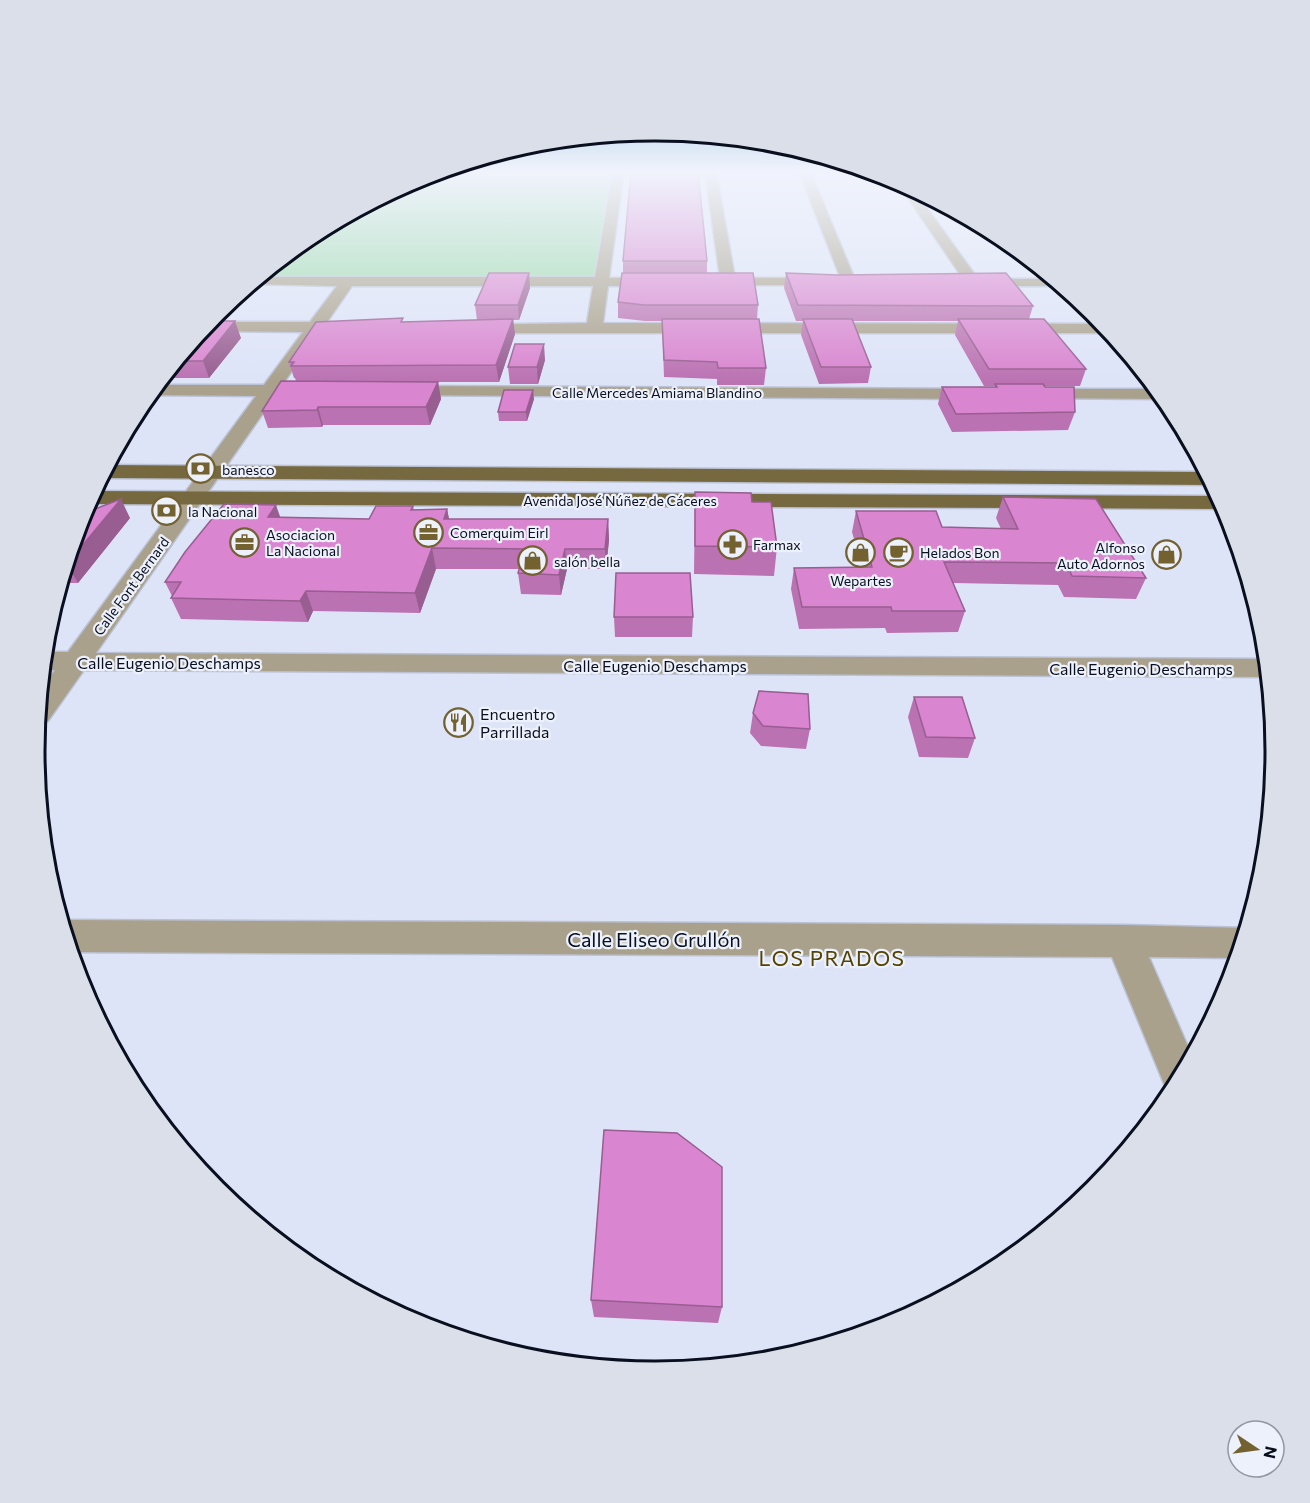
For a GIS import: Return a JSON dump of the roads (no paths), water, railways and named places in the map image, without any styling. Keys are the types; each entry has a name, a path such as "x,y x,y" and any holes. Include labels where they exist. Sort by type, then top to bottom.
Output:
{"main road":[{"name":"Avenida José Núñez de Cáceres","path":"113,472 1200,478"},
{"name":"Avenida José Núñez de Cáceres","path":"100,498 1212,503"}],"street":[{"path":"594,328 608,241"},
{"path":"722,241 728,282"},
{"path":"705,282 855,282 836,241"},
{"path":"945,241 974,282"},
{"name":"Calle Font Bernard","path":"47,702 348,280"},
{"path":"268,281 682,282"},
{"path":"951,282 1044,283"},
{"path":"217,327 373,327"},
{"path":"454,328 1096,330"},
{"path":"164,390 328,391"},
{"name":"Calle Mercedes Amiama Blandino","path":"375,391 1149,394"},
{"name":"Calle Eugenio Deschamps","path":"52,662 1259,668"},
{"name":"Calle Eliseo Grullón","path":"74,936 1235,942"},
{"path":"1124,941 1177,1067"}],"place":[{"name":"banesco","path":"201,469"},
{"name":"la Nacional","path":"167,511"},
{"name":"Comerquim Eirl","path":"429,532"},
{"name":"Asociacion La Nacional","path":"245,542"},
{"name":"Farmax","path":"732,544"},
{"name":"Helados Bon","path":"899,552"},
{"name":"Wepartes","path":"861,553"},
{"name":"Alfonso Auto Adornos","path":"1166,555"},
{"name":"salón bella","path":"533,561"},
{"name":"Encuentro Parrillada","path":"459,722"}],"district":[{"name":"LOS PRADOS","path":"832,957"}]}
